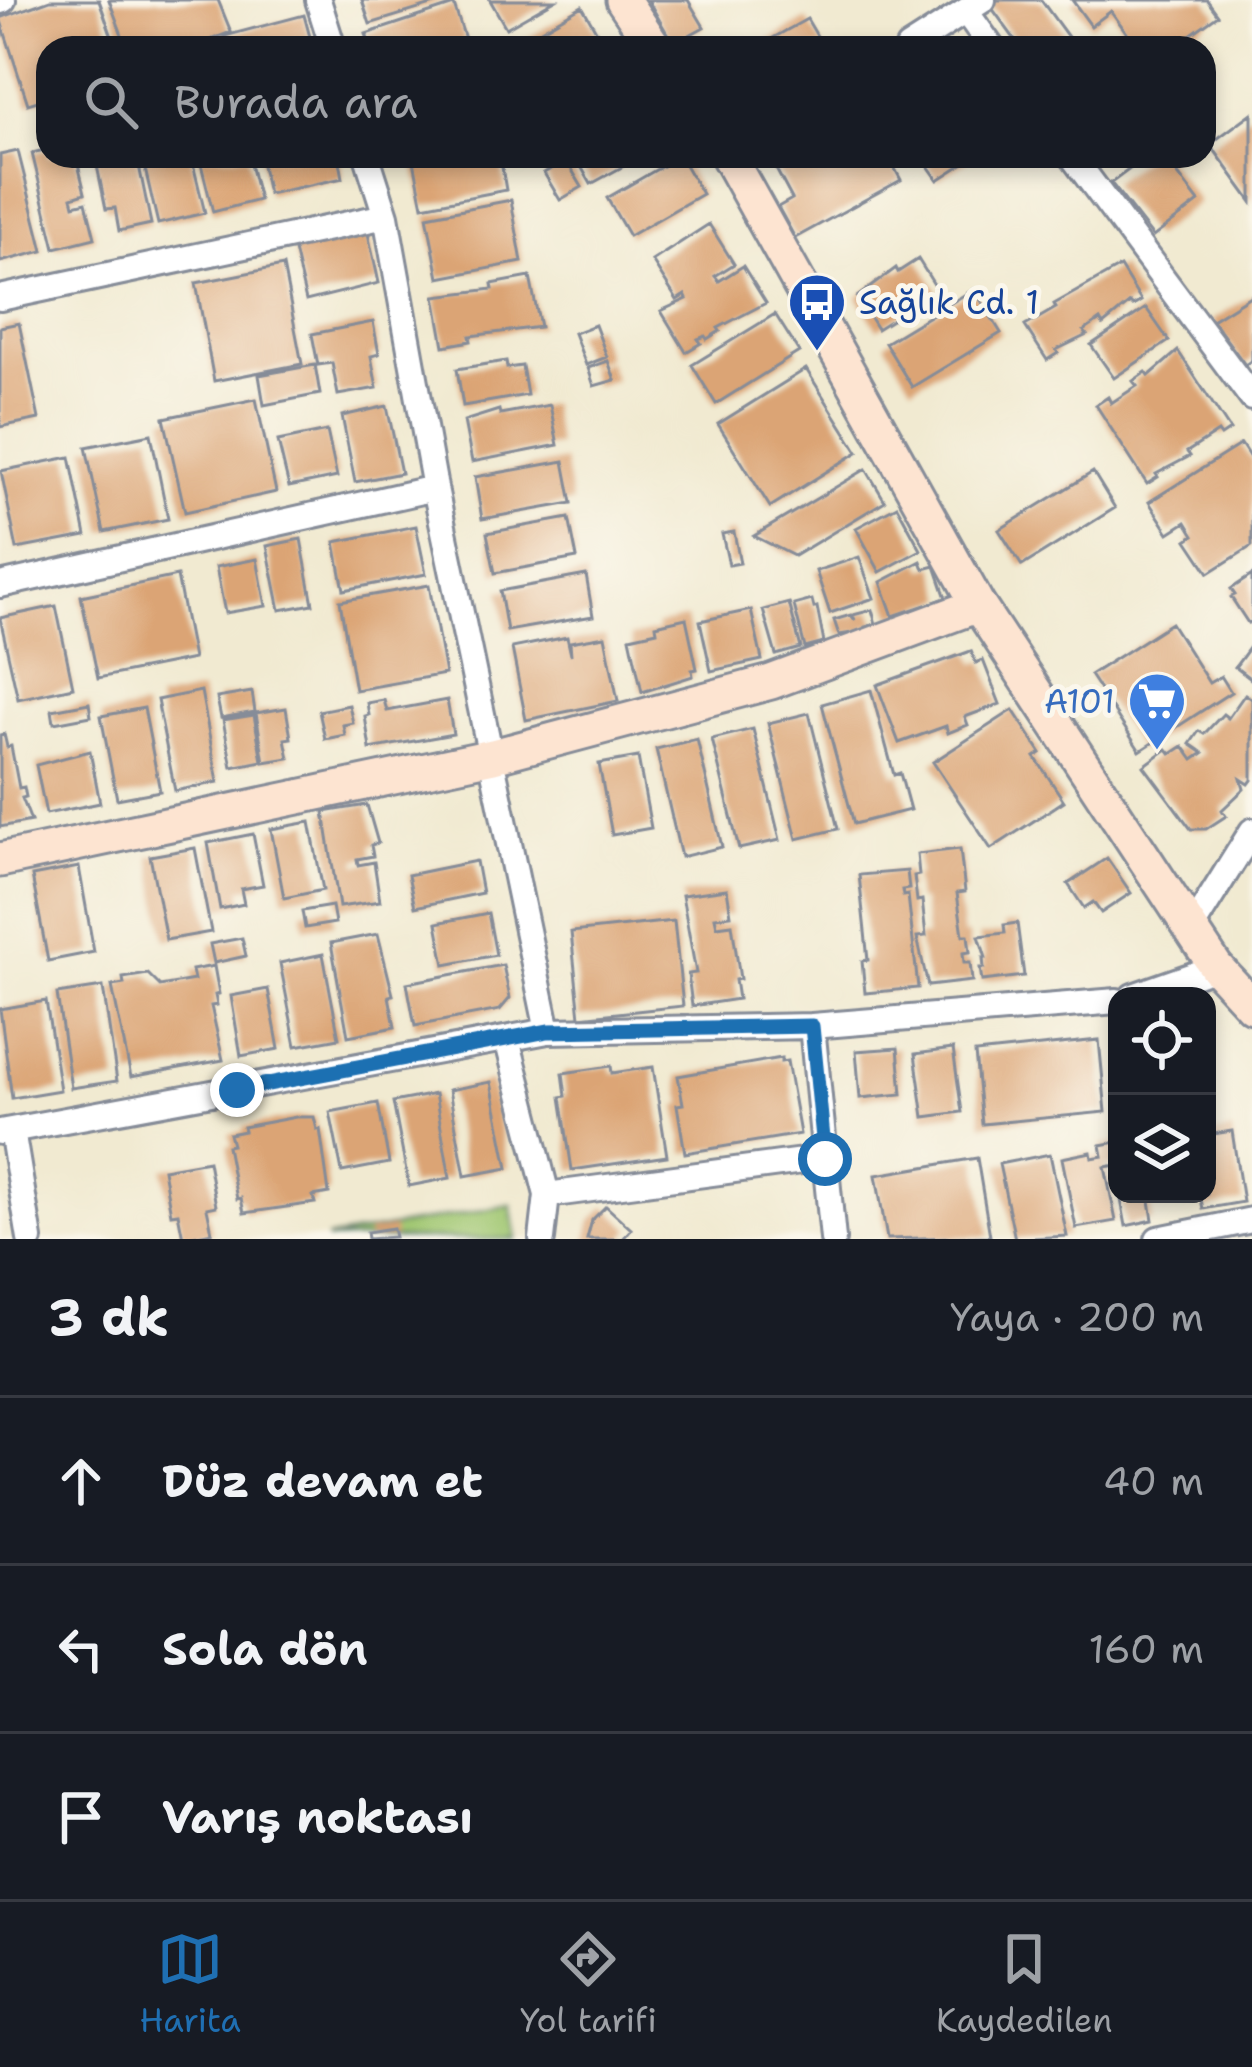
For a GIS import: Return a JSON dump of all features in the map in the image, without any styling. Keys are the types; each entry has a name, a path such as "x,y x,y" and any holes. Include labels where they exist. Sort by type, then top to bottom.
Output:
{"street":[{"path":"318,0 329,36"},
{"path":"623,0 647,36"},
{"path":"928,36 975,7 987,36"},
{"path":"371,168 386,216 436,488 548,1031"},
{"path":"735,168 978,605 1216,967 1252,1006"},
{"path":"1081,168 1252,398"},
{"path":"0,298 386,216"},
{"path":"0,585 436,488"},
{"path":"0,860 494,756 771,682 978,605"},
{"path":"1191,929 1252,831"},
{"path":"1159,987 1216,967"},
{"path":"30,1239 6,1131 548,1031 812,1026 1108,1002"},
{"path":"812,1026 832,1239"},
{"path":"508,1039 547,1196 542,1239"},
{"path":"547,1196 825,1159"},
{"path":"1158,1239 1252,1220"}],"green space":[{"path":"511,1205 517,1239 326,1239"}],"building":[{"path":"50,0 99,0 112,36 36,36 36,102 28,104 0,18"},
{"path":"109,0 218,0 231,32 221,36 122,36"},
{"path":"362,0 445,0 445,1 370,24"},
{"path":"490,0 555,0 506,28"},
{"path":"648,0 688,0 704,27 688,36 668,36"},
{"path":"994,0 1041,0 1067,36 1012,36 989,4"},
{"path":"1072,0 1207,0 1218,15 1189,36 1129,36 1111,11 1091,26"},
{"path":"454,5 464,36 367,36"},
{"path":"582,6 599,36 531,36"},
{"path":"304,15 310,36 225,36"},
{"path":"807,19 817,36 777,36"},
{"path":"1252,113 1252,202 1216,152 1216,140"},
{"path":"18,151 43,251 0,262 0,155"},
{"path":"36,152 36,168 79,168 85,193 72,197 74,205 86,202 95,238 55,248 32,153"},
{"path":"97,168 139,168 151,224 119,231 115,208 106,209"},
{"path":"145,168 194,168 205,213 158,224"},
{"path":"202,168 251,168 259,200 213,212"},
{"path":"263,168 341,168 343,178 268,194"},
{"path":"415,168 502,168 506,190 423,206"},
{"path":"571,168 582,187 560,200 544,173"},
{"path":"582,168 620,168 591,184"},
{"path":"659,168 687,168 702,194 629,236 607,198"},
{"path":"775,168 894,168 901,180 795,238 778,207 792,199"},
{"path":"930,168 956,168 938,180"},
{"path":"1131,168 1173,168 1199,202 1153,237 1111,183"},
{"path":"511,200 522,262 439,278 427,216"},
{"path":"709,224 734,264 715,276 719,281 743,266 766,303 718,328 707,339 698,339 701,343 686,352 661,311 687,299 685,295 677,300 652,261"},
{"path":"367,229 379,283 306,301 293,246"},
{"path":"918,259 938,291 877,329 857,297 896,268 898,272"},
{"path":"283,266 302,364 214,381 196,283"},
{"path":"1120,267 1141,301 1130,303 1103,325 1100,320 1084,331 1087,335 1056,350 1047,360 1025,326"},
{"path":"530,277 540,327 470,336 471,341 444,346 435,296 493,289 492,284"},
{"path":"974,289 1001,333 912,387 885,343"},
{"path":"1252,295 1252,360 1245,365 1212,320"},
{"path":"1146,308 1169,341 1114,378 1091,345"},
{"path":"775,314 799,352 716,404 692,365"},
{"path":"373,322 379,354 371,356 377,388 338,395 332,363 318,365 312,334"},
{"path":"19,323 39,419 0,427 0,327"},
{"path":"595,325 607,357 586,365 574,333"},
{"path":"1178,351 1230,430 1221,436 1218,432 1187,452 1190,456 1147,484 1096,405 1108,397 1111,403 1137,386 1133,381 1146,372 1149,376"},
{"path":"506,361 507,368 522,366 527,395 463,406 457,369"},
{"path":"608,361 615,380 594,386 588,368"},
{"path":"315,365 320,394 264,405 259,375"},
{"path":"806,369 858,452 770,507 718,424"},
{"path":"256,399 276,492 185,512 164,418"},
{"path":"550,405 558,445 472,462 464,421 499,410 500,414"},
{"path":"387,406 401,473 355,482 342,416"},
{"path":"327,431 337,477 289,487 278,441"},
{"path":"151,434 168,519 104,532 86,447"},
{"path":"1241,444 1252,461 1252,546 1209,573 1187,540 1194,535 1186,522 1169,533 1149,502"},
{"path":"70,457 86,536 17,549 1,471"},
{"path":"564,461 572,503 482,519 475,477"},
{"path":"866,469 885,501 794,556 754,536"},
{"path":"1093,472 1115,508 1022,566 999,530"},
{"path":"897,506 921,550 880,572 856,528"},
{"path":"569,518 577,558 495,573 487,533"},
{"path":"416,526 426,574 344,590 335,542"},
{"path":"734,532 740,563 729,565 722,534"},
{"path":"301,539 313,604 280,610 267,546"},
{"path":"859,557 874,598 830,613 816,571"},
{"path":"257,559 266,606 225,613 216,567"},
{"path":"921,561 924,569 935,566 946,598 893,616 881,582"},
{"path":"586,575 593,616 507,631 500,591"},
{"path":"1252,575 1252,621 1248,623 1231,589"},
{"path":"177,576 193,659 98,678 81,596"},
{"path":"429,585 445,674 355,690 340,601"},
{"path":"812,600 824,643 805,648 794,605"},
{"path":"789,603 801,648 776,655 763,610"},
{"path":"56,606 73,687 18,699 0,618"},
{"path":"751,610 762,660 711,671 700,621"},
{"path":"872,610 876,624 865,627 866,631 839,635 834,620 851,615 855,620 853,615"},
{"path":"686,618 697,669 692,670 693,676 642,692 630,637"},
{"path":"1171,623 1209,683 1221,676 1231,692 1140,751 1090,675"},
{"path":"605,636 618,701 526,720 512,648 567,637 571,655 570,642"},
{"path":"1252,644 1252,680 1235,667"},
{"path":"971,651 976,663 983,660 1000,704 965,717 968,725 948,733 946,726 899,743 877,685"},
{"path":"871,690 894,775 900,773 910,810 854,824 822,704"},
{"path":"201,691 218,782 175,791 157,700"},
{"path":"252,692 255,712 221,718 217,698"},
{"path":"1245,694 1252,699 1252,780 1249,784 1241,779 1244,789 1222,810 1226,816 1206,829 1191,829 1144,766 1167,749 1171,754 1183,746 1193,760 1203,753 1190,744 1199,731 1204,734 1223,714 1228,718"},
{"path":"384,700 387,711 447,700 453,734 370,749 367,703"},
{"path":"89,703 91,716 54,723 52,710"},
{"path":"349,705 353,723 343,725 345,735 325,739 319,711"},
{"path":"144,708 160,791 117,799 101,716"},
{"path":"286,708 289,758 264,762 256,713"},
{"path":"1013,710 1041,753 1035,757 1064,801 991,849 933,762"},
{"path":"809,713 838,829 797,839 768,723"},
{"path":"254,715 262,761 232,767 223,720"},
{"path":"753,729 780,840 739,849 712,739"},
{"path":"4,734 31,821 0,827 0,735"},
{"path":"697,739 722,847 681,857 656,749"},
{"path":"90,751 100,803 46,814 36,765"},
{"path":"638,757 651,828 612,835 599,764"},
{"path":"367,805 378,843 371,845 373,856 357,859 358,865 374,862 380,901 339,907 324,812"},
{"path":"310,822 323,890 284,898 271,829"},
{"path":"253,834 263,885 241,889 244,904 220,909 208,843"},
{"path":"195,848 211,932 166,940 150,856"},
{"path":"960,849 965,892 957,893 970,952 963,953 964,963 970,963 972,981 928,986 917,937 926,936 914,876 919,875 917,854"},
{"path":"1107,858 1131,893 1101,913 1093,902 1084,908 1068,884"},
{"path":"476,861 482,893 415,907 408,875"},
{"path":"79,867 94,952 48,961 32,876"},
{"path":"907,871 909,889 902,890 903,896 908,895 918,988 865,993 862,961 868,960 859,875"},
{"path":"727,889 731,915 715,917 717,926 732,924 738,999 692,1006 688,974 696,973 682,895"},
{"path":"332,906 335,923 305,928 302,911"},
{"path":"488,913 496,955 445,965 437,923"},
{"path":"674,921 683,1006 580,1017 571,932"},
{"path":"1017,923 1024,976 982,981 980,968 986,958 979,936 1005,933 1004,925"},
{"path":"378,934 393,995 389,996 395,1027 348,1036 331,943"},
{"path":"242,938 246,956 214,963 210,944"},
{"path":"323,954 339,1038 296,1046 280,963"},
{"path":"503,965 510,998 500,1010 415,1026 407,983"},
{"path":"214,966 219,994 215,995 217,1005 211,1006 223,1060 131,1077 112,986 124,984 123,978 148,974 160,986 194,980 192,970"},
{"path":"103,987 117,1081 71,1088 57,994"},
{"path":"268,989 279,1049 241,1056 231,996"},
{"path":"46,1001 60,1090 12,1098 0,1009"},
{"path":"1099,1040 1106,1112 982,1124 975,1053"},
{"path":"898,1048 902,1094 860,1098 856,1051"},
{"path":"953,1049 962,1112 924,1117 915,1054"},
{"path":"781,1058 787,1061 800,1134 685,1153 677,1105 683,1104 678,1076"},
{"path":"611,1066 612,1073 653,1067 667,1156 572,1170 561,1097 566,1096 563,1073"},
{"path":"491,1082 508,1168 465,1176 449,1090"},
{"path":"435,1094 450,1178 409,1186 393,1102"},
{"path":"378,1103 389,1163 342,1172 330,1112"},
{"path":"314,1117 320,1129 329,1193 313,1196 315,1203 244,1213 241,1198 237,1199 229,1134"},
{"path":"1232,1131 1243,1202 1203,1209 1202,1203 1216,1203 1216,1134"},
{"path":"1108,1144 1108,1203 1112,1203 1116,1221 1076,1228 1062,1158 1091,1152 1092,1158 1103,1156 1101,1145"},
{"path":"1050,1154 1067,1236 1015,1239 999,1164"},
{"path":"977,1158 990,1236 887,1239 876,1175"},
{"path":"208,1161 216,1206 207,1208 212,1232 183,1238 178,1213 171,1214 163,1169"},
{"path":"1122,1203 1150,1203 1153,1220 1126,1226"},
{"path":"606,1206 631,1229 623,1239 587,1239 592,1220"},
{"path":"393,1228 395,1237 368,1239 367,1232"}],"place":[{"name":"Sağlık Cd. 1","path":"817,353"},
{"name":"A101","path":"1157,752"}],"route":[{"path":"237,1090 548,1031 812,1026 825,1159"}]}
